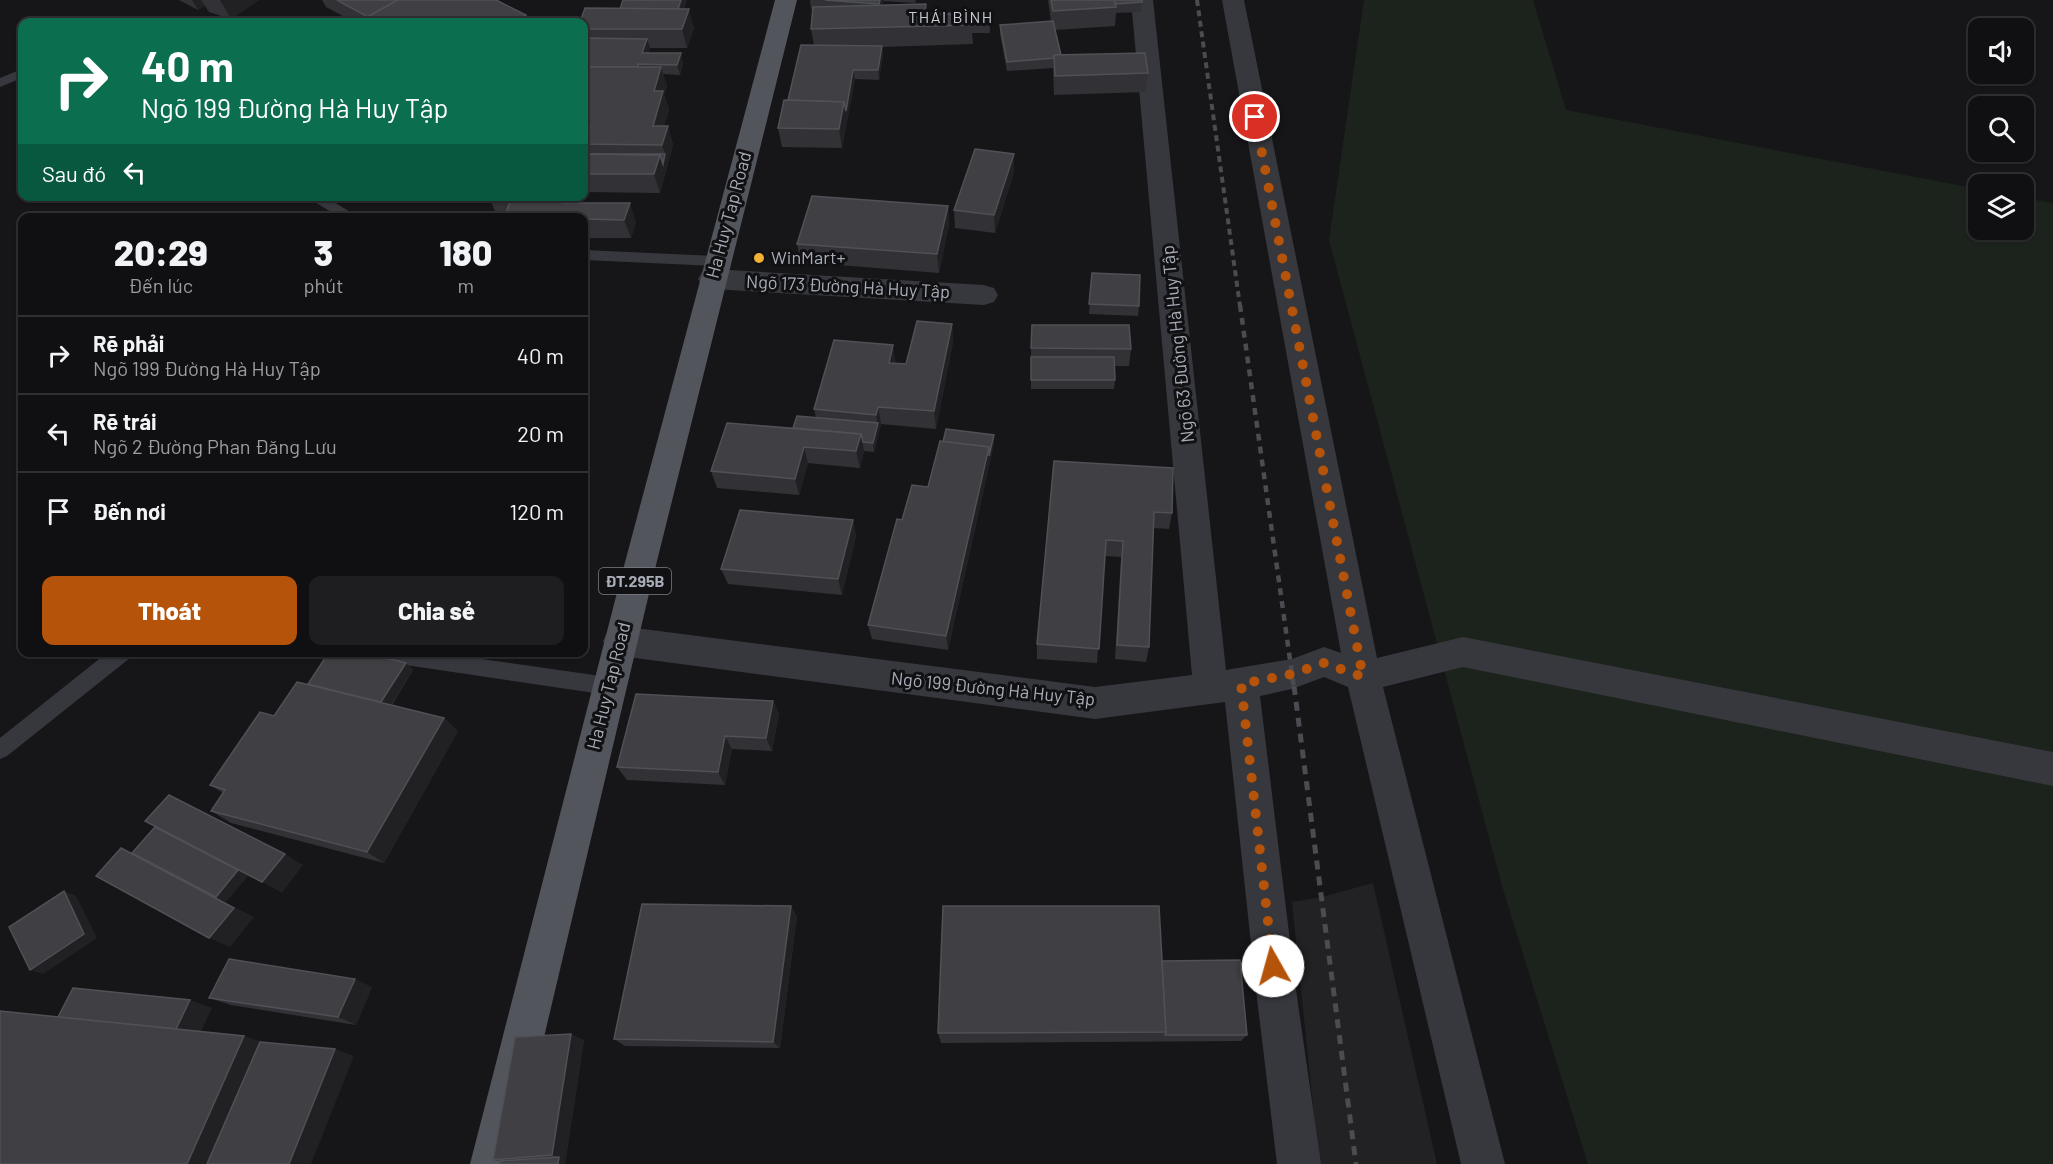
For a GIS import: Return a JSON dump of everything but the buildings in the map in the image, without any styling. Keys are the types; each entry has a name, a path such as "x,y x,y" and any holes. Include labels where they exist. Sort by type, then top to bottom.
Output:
{"main road":[{"name":"Ha Huy Tap Road","path":"492,1164 608,686 714,270 786,0"}],"street":[{"name":"Ngõ 63 Đường Hà Huy Tập","path":"1142,0 1226,686 1276,990 1299,1164"},
{"path":"1233,0 1363,677 1484,1164"},
{"name":"Ngõ 173 Đường Hà Huy Tập","path":"714,270 984,295"},
{"name":"Ngõ 199 Đường Hà Huy Tập","path":"620,641 1095,703 1226,686 1292,674 1324,663 1363,677"},
{"path":"1363,677 1463,652 2053,769"}],"lane":[{"path":"0,82 18,75"},
{"path":"321,201 344,213"},
{"path":"588,255 714,270"},
{"path":"0,750 117,657"},
{"path":"407,657 608,686"}],"shaded area":[{"path":"1364,0 1533,0 1566,110 1968,187 1968,240 2034,240 2034,200 2053,203 2053,1164 1588,1164 1502,886 1329,240"},
{"path":"1373,883 1437,1164 1319,1164 1292,902 1322,897"}],"railway":[{"path":"1197,0 1240,306"},
{"path":"1240,305 1294,688"},
{"path":"1294,686 1356,1164"}],"place":[{"name":"WinMart+","path":"759,258"}],"district":[{"name":"THÁI BÌNH","path":"951,17"}],"route":[{"path":"1255,117 1363,677 1324,663 1292,674 1241,684 1273,966"}]}
